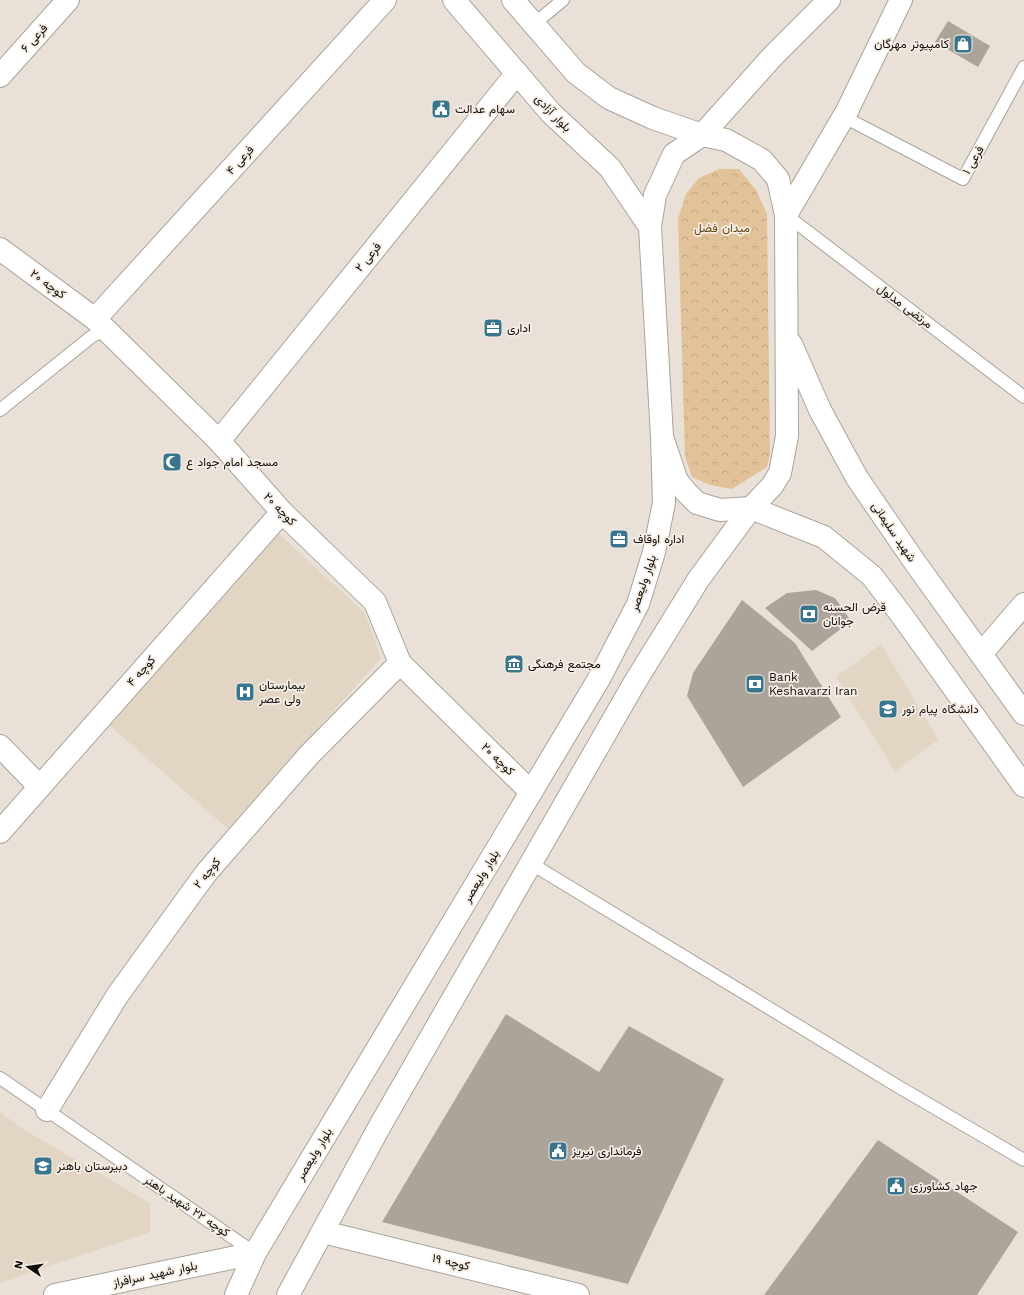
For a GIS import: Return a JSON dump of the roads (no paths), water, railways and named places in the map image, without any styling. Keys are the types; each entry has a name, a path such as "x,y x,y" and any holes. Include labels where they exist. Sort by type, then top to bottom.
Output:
{"main road":[{"name":"فرعی ۶","path":"0,76 68,0"},
{"name":"فرعی ۴","path":"100,324 385,0"},
{"name":"بلوار آزادی","path":"454,0 551,113 610,168 650,228"},
{"path":"288,1295 381,1124 635,682 694,586 751,508 772,486 780,473 788,436 786,215 778,179 762,160 726,140 702,135 653,118 609,98 576,73 513,0"},
{"path":"829,0 773,56 702,135 674,154 655,195 650,228 662,437 677,481 697,502 720,510 751,508 824,537 872,576 1024,786"},
{"path":"786,215 844,117 901,0"},
{"name":"فرعی ۲","path":"219,441 517,73"},
{"name":"کوچه ۲۰","path":"0,249 100,324 219,441 282,512 375,602 400,663 531,792"},
{"name":"شهید سلیمانی","path":"787,336 820,410 857,478 1024,714"},
{"name":"بلوار ولیعصر","path":"236,1295 255,1253 600,677 638,604 654,552 664,503 662,437"},
{"name":"کوچه ۴","path":"0,832 282,512"},
{"path":"981,654 1024,604"},
{"name":"کوچه ۲","path":"47,1110 117,996 206,873 309,755 400,663"},
{"path":"0,746 39,786"},
{"name":"کوچه ۱۹","path":"323,1232 578,1295"},
{"name":"بلوار شهید سرافراز","path":"55,1295 255,1253"}],"lane":[{"path":"534,24 562,0"},
{"name":"فرعی ۱","path":"844,117 963,179 1024,67"},
{"name":"مرتضی مدلول","path":"786,215 1024,397"},
{"path":"0,410 91,337 100,324"},
{"path":"530,864 899,1087 1024,1160"},
{"name":"کوچه ۲۲ شهید باهنر","path":"0,1078 255,1253"}],"place":[{"name":"کامپیوتر مهرگان","path":"963,44"},
{"name":"سهام عدالت","path":"441,109"},
{"name":"اداری","path":"493,328"},
{"name":"مسجد امام جواد ع","path":"172,462"},
{"name":"اداره اوقاف","path":"619,539"},
{"name":"قرض الحسنه جوانان","path":"809,614"},
{"name":"مجتمع فرهنگی","path":"514,664"},
{"name":"Bank Keshavarzi Iran","path":"755,684"},
{"name":"بیمارستان ولی عصر","path":"245,692"},
{"name":"دانشگاه پیام نور","path":"888,709"},
{"name":"فرمانداری نیریز","path":"558,1151"},
{"name":"دبیرستان باهنر","path":"43,1166"},
{"name":"جهاد کشاورزی","path":"896,1186"}],"park label":[{"name":"میدان فضل","path":"722,228"}]}
